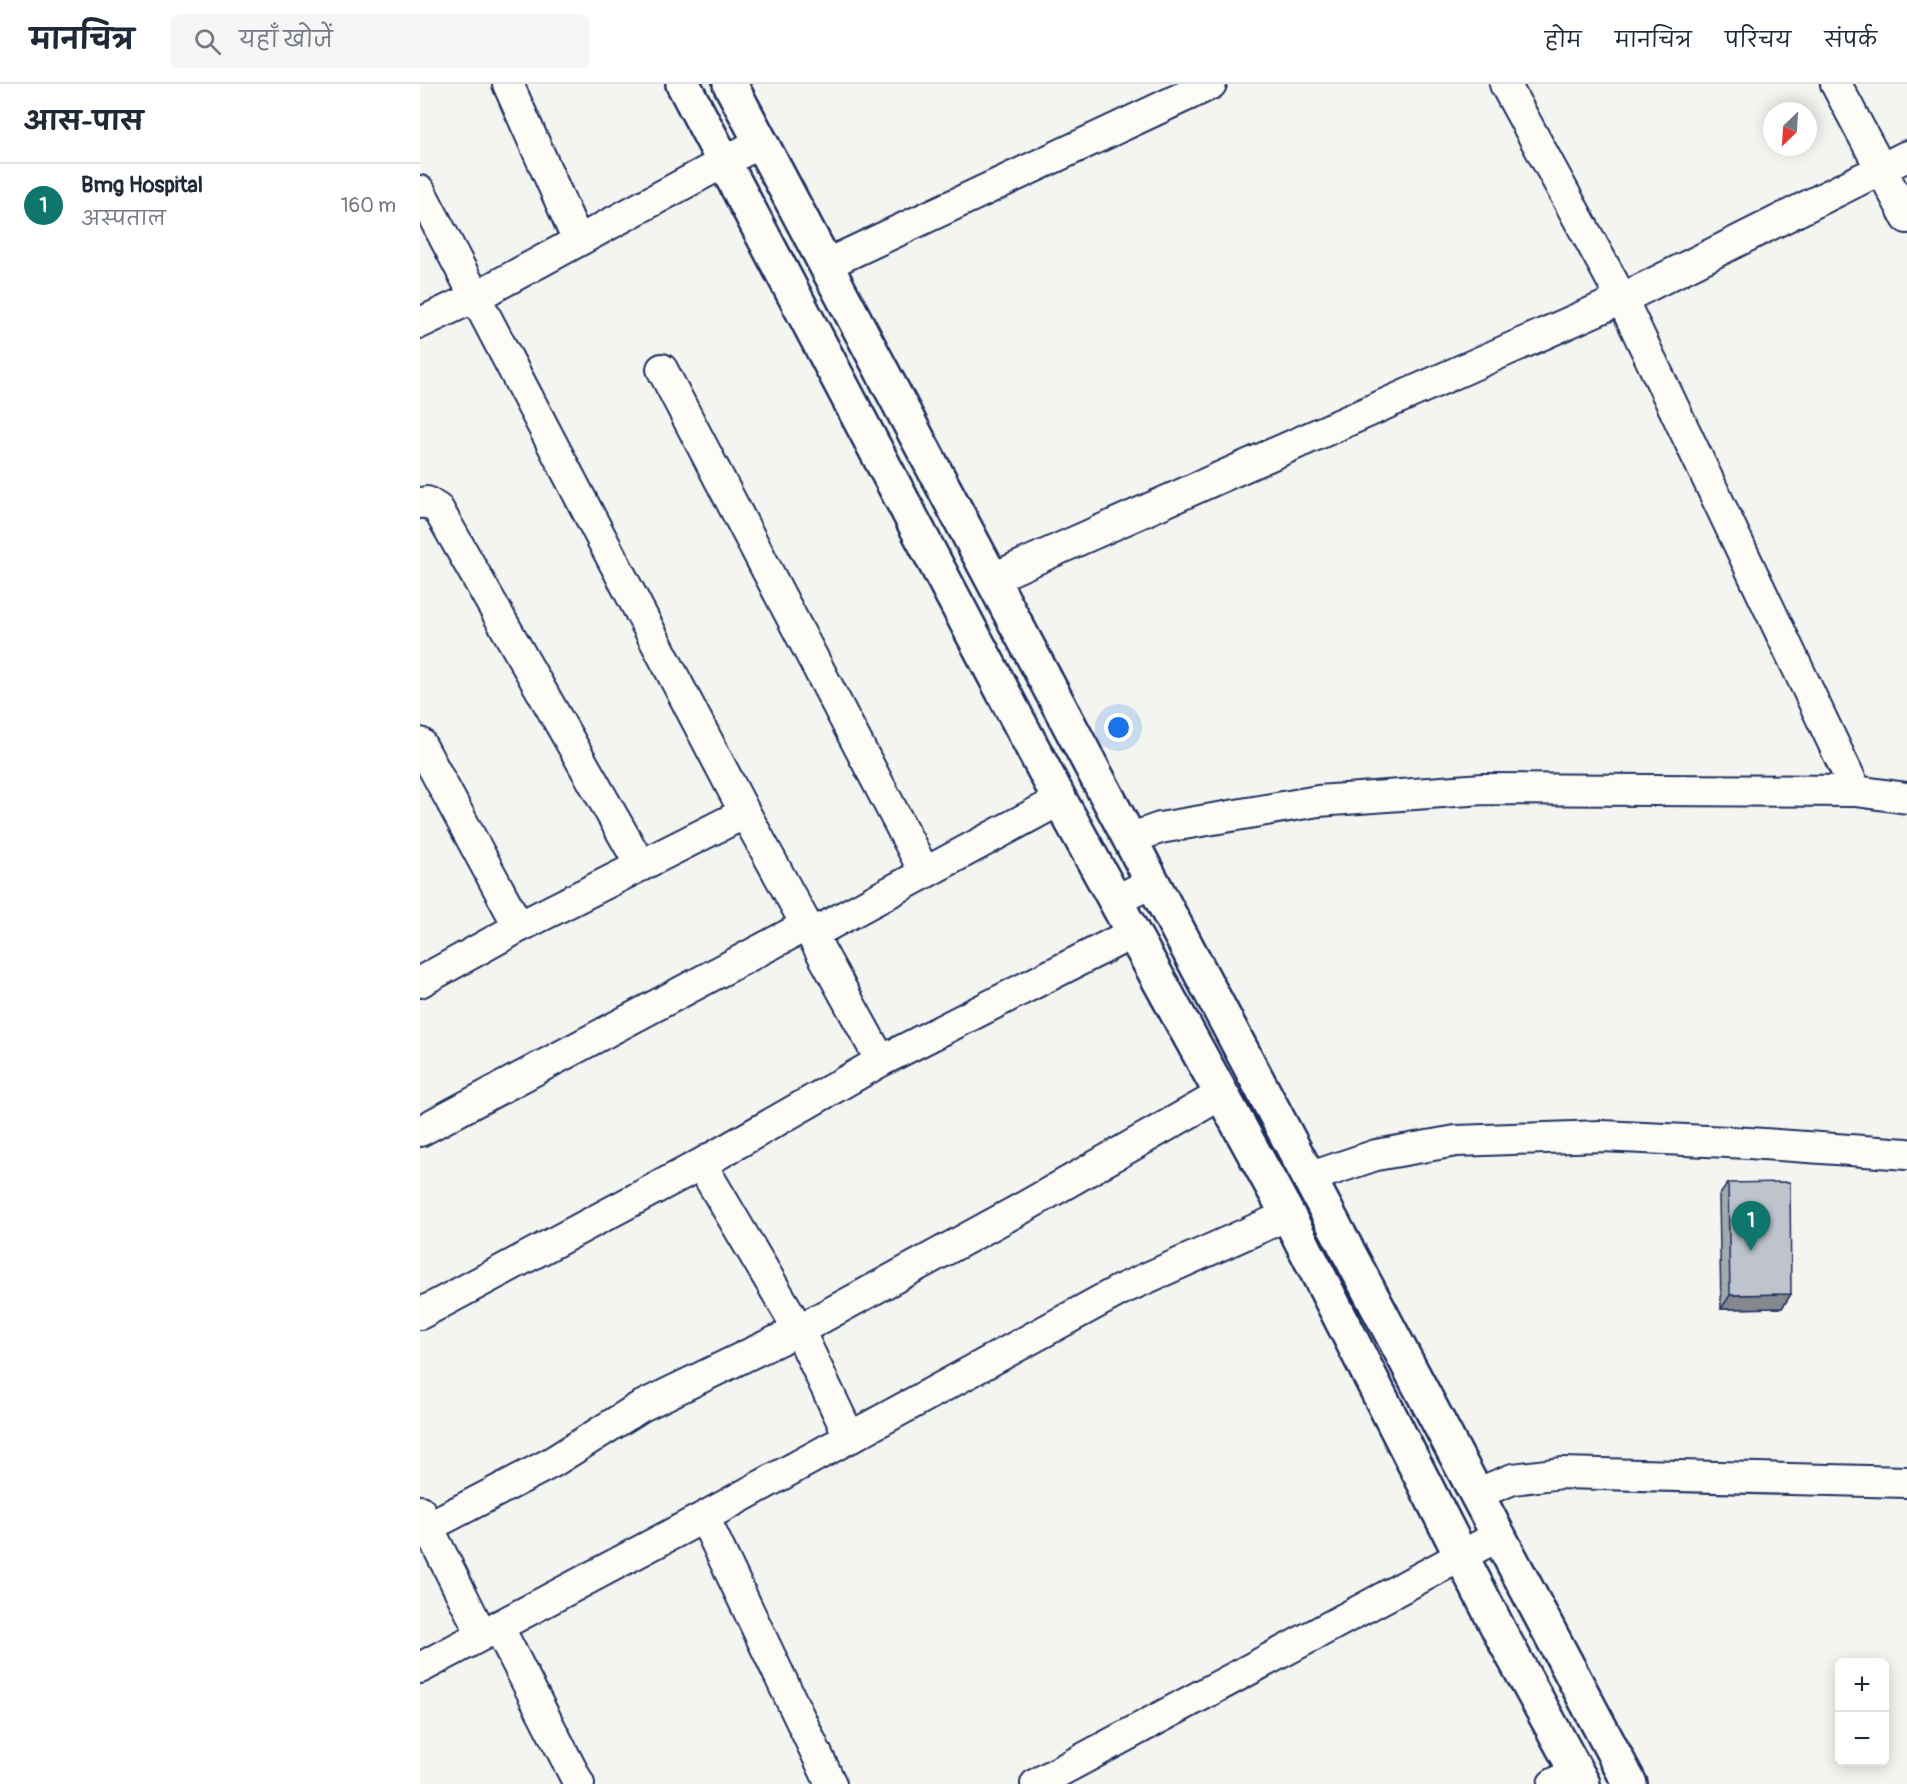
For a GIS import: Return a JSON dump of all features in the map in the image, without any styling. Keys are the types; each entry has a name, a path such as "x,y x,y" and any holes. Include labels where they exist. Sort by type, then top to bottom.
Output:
{"street":[{"path":"508,84 579,241"},
{"path":"683,84 1060,800 1288,1215 1501,1634 1570,1780"},
{"path":"730,84 1129,839 1311,1177 1630,1784"},
{"path":"825,265 1211,84"},
{"path":"1504,84 1622,299 1856,791"},
{"path":"1836,84 1907,219"},
{"path":"420,323 475,297 760,142"},
{"path":"991,579 1622,299 1907,156"},
{"path":"420,191 745,813 881,1061"},
{"path":"662,369 925,873"},
{"path":"420,503 427,502 438,509 641,866"},
{"path":"420,743 519,927"},
{"path":"1129,839 1160,828 1318,801 1483,789 1856,791 1907,798"},
{"path":"420,1131 809,930 925,873 1060,800"},
{"path":"420,982 519,927 745,813"},
{"path":"1115,901 1153,882"},
{"path":"420,1314 701,1164 881,1061 1133,933"},
{"path":"579,1784 490,1630 423,1523 551,1463 640,1407 799,1330 1026,1206 1222,1094"},
{"path":"1311,1177 1376,1155 1456,1141 1602,1136 1907,1154"},
{"path":"701,1164 799,1330 849,1438"},
{"path":"420,1668 704,1517 1120,1290 1288,1215"},
{"path":"1478,1493 1513,1479 1562,1473 1907,1482"},
{"path":"704,1517 831,1784"},
{"path":"1035,1784 1500,1535"}],"building":[{"path":"1790,1182 1791,1294 1730,1295 1728,1183"}],"place":[{"name":"Bmg Hospital","path":"1751,1251"}]}
